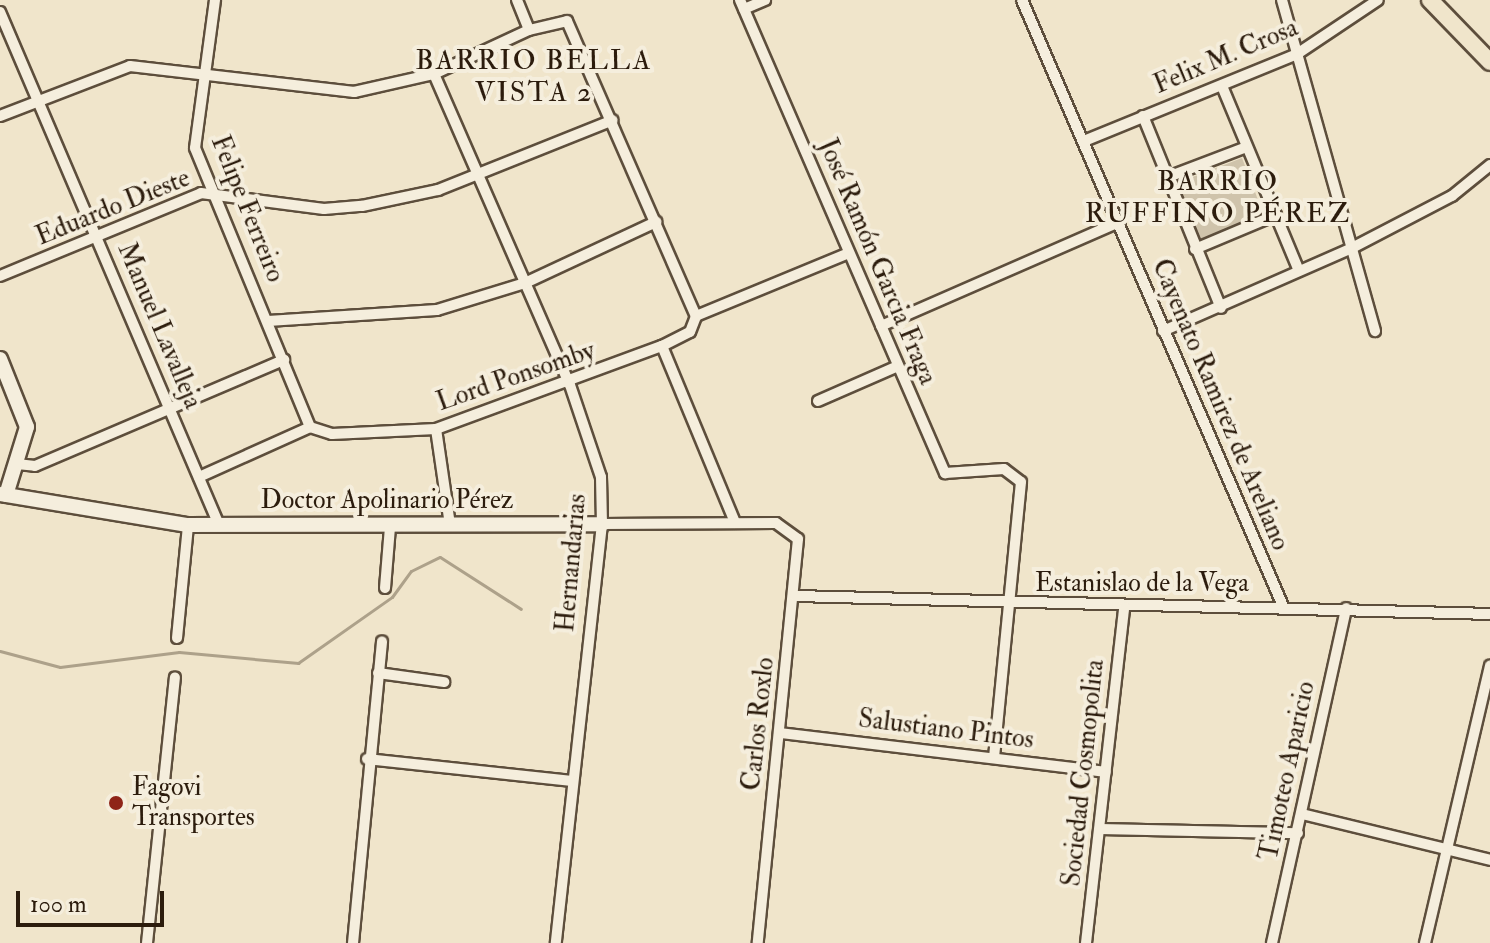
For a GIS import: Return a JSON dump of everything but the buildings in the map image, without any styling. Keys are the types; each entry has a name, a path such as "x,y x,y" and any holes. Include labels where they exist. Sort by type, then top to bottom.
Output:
{"main road":[{"path":"1430,0 1490,62"}],"street":[{"name":"Felipe Ferreiro","path":"215,0 193,138 212,193 310,427"},
{"path":"517,0 529,30"},
{"path":"742,5 765,0"},
{"name":"Cayenato Ramirez de Areliano","path":"1022,0 1283,606"},
{"path":"1282,0 1375,331"},
{"name":"Felix M. Crosa","path":"1084,141 1297,54 1378,0"},
{"name":"José Ramón Garcia Fraga","path":"742,5 945,473 1017,475 1012,605"},
{"name":"Manuel Lavalleja","path":"0,12 219,525"},
{"path":"0,116 130,66 316,93 434,74 529,30 567,21 613,120 696,316 849,253"},
{"name":"Hernandarias","path":"434,74 570,385 596,456 602,524 556,943"},
{"path":"1222,86 1244,148 1299,271"},
{"path":"1143,116 1221,308"},
{"name":"Eduardo Dieste","path":"0,276 212,193 324,209 402,199 478,176 613,120"},
{"path":"1168,177 1244,148"},
{"path":"1163,331 1350,249 1452,196 1490,165"},
{"path":"1195,249 1276,215"},
{"path":"268,321 437,310 525,283 656,222"},
{"path":"881,326 1119,222"},
{"name":"Lord Ponsomby","path":"310,427 332,434 436,429 570,385 662,346 690,332 696,316"},
{"path":"662,346 735,522"},
{"path":"0,359 27,427 17,464 3,494"},
{"path":"17,464 35,466 284,360"},
{"path":"818,401 898,366"},
{"path":"199,477 310,427"},
{"path":"436,429 450,525"},
{"name":"Doctor Apolinario Pérez","path":"3,494 188,525 390,527 776,523"},
{"name":"Carlos Roxlo","path":"758,943 795,596 798,539 776,523"},
{"path":"177,638 188,525"},
{"path":"385,588 390,527"},
{"name":"Estanislao de la Vega","path":"795,596 1012,605 1283,606 1490,614"},
{"path":"994,756 1012,605"},
{"name":"Sociedad Cosmopolita","path":"1086,943 1124,607"},
{"name":"Timoteo Aparicio","path":"1272,943 1346,608"},
{"path":"353,943 367,759 382,641"},
{"path":"1425,943 1449,851 1490,665"},
{"path":"378,673 444,682"},
{"path":"147,943 175,677"},
{"name":"Salustiano Pintos","path":"780,733 994,756 1106,772"},
{"path":"367,759 572,781"},
{"path":"1302,814 1490,860"},
{"path":"1100,829 1298,833"}],"shaded area":[{"path":"1242,158 1264,215 1198,240 1176,183"}],"waterway":[{"path":"0,651 60,667 179,652 298,663 392,597 411,571 440,557 521,609"}],"place":[{"name":"Fagovi Transportes","path":"116,803"}],"district":[{"name":"BARRIO BELLA VISTA 2","path":"534,77"},
{"name":"BARRIO RUFFINO PÉREZ","path":"1218,198"}]}
